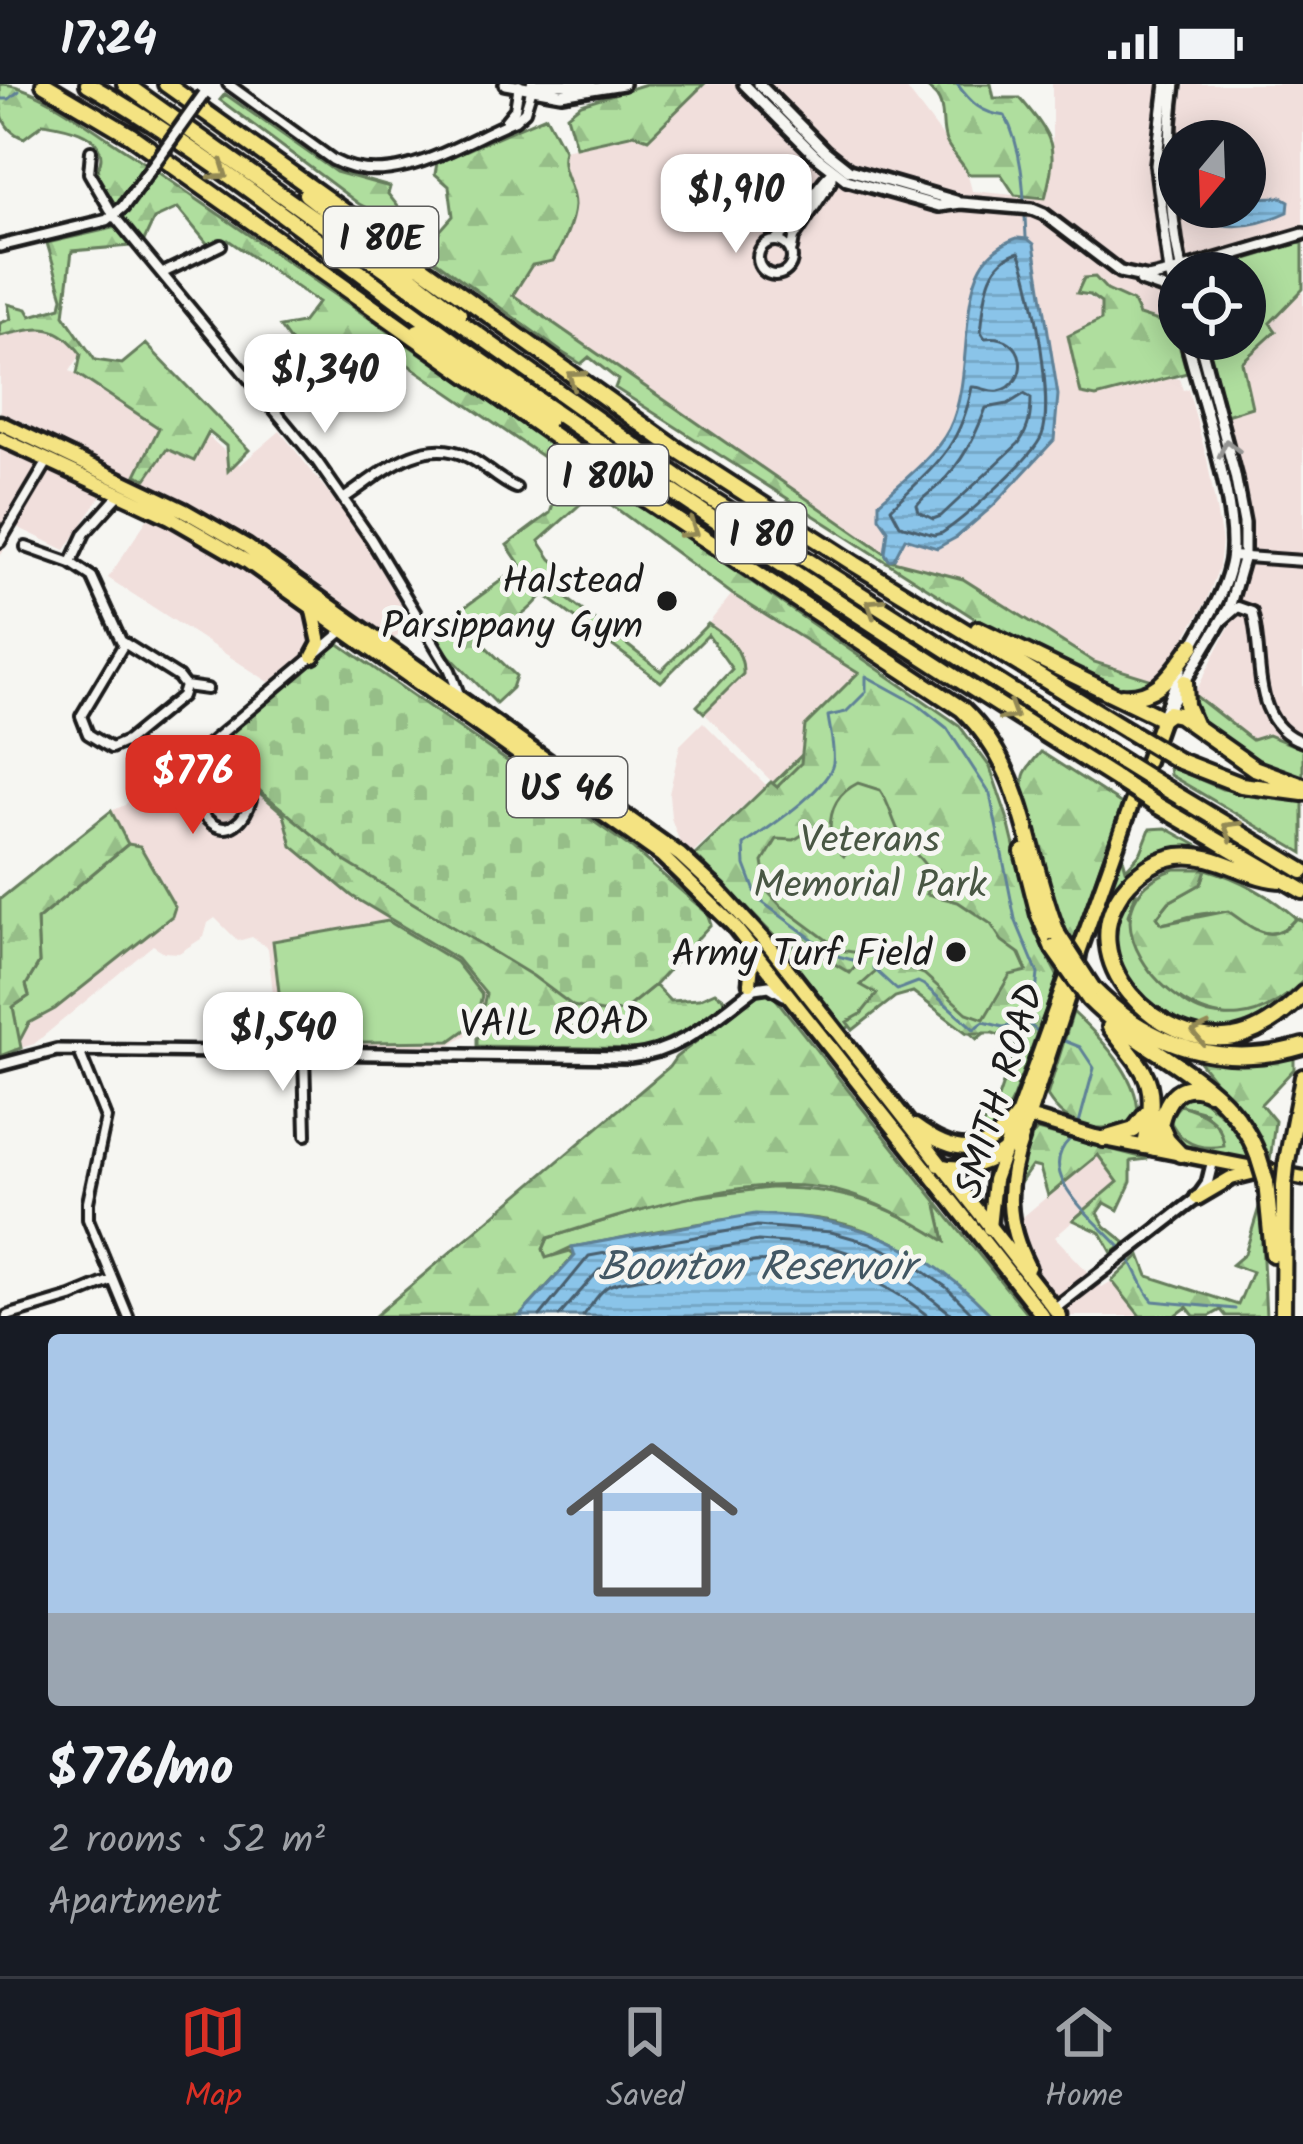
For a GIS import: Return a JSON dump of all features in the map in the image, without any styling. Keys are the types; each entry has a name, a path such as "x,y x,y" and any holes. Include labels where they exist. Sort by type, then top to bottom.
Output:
{"highway":[{"name":"I 80W","path":"44,84 130,135 596,466 928,685 974,721 1004,761 1056,942 1091,994"},
{"name":"I 80","path":"88,84 225,176 643,475 1155,804 1303,891"},
{"name":"I 80","path":"125,84 554,392 784,548 1303,871"},
{"name":"I 80E","path":"166,84 627,414 903,594"},
{"path":"220,122 546,378 554,392"},
{"path":"243,216 617,466 643,475"},
{"path":"903,594 923,598 1162,718 1176,714 1254,769 1303,790"},
{"path":"903,594 1177,760 1241,785 1303,790"},
{"path":"1112,694 1136,697 1154,691 1192,645"},
{"path":"1185,682 1186,705 1196,728"},
{"path":"1284,880 1269,880 1201,856 1157,862 1139,873 1118,897 1108,927 1108,948 1118,978 1138,1004 1171,1024 1206,1036 1228,1038 1256,1030 1303,994"},
{"path":"1091,994 1139,1028 1182,1048 1240,1057 1296,1048"},
{"path":"1091,994 1146,1070 1155,1116 1150,1147"},
{"path":"1091,994 1122,1030 1207,1084 1243,1123 1266,1177 1273,1272 1281,1287"},
{"path":"1283,1316 1286,1166 1303,1077"},
{"path":"1104,1138 1134,1130 1155,1116 1171,1096 1190,1088 1214,1095 1243,1123"},
{"path":"1155,1116 1180,1154"}],"main road":[{"name":"US 46","path":"0,423 215,527 288,574 680,855 719,891 774,966 793,1002 992,1250 1053,1314"},
{"name":"US 46","path":"0,438 206,536 661,855 774,966 901,1114 1053,1314"},
{"path":"309,605 320,636 313,656"},
{"path":"344,630 362,634 414,666"},
{"name":"SMITH ROAD","path":"1024,1121 1162,718"},
{"path":"727,918 751,960 750,983"},
{"name":"SMITH ROAD","path":"1024,1121 1068,970 1079,952"},
{"path":"810,1022 848,1060 921,1152 941,1166 971,1166 1006,1150 1024,1121"},
{"path":"1040,1085 1043,1107 1056,1124"},
{"path":"901,1114 934,1140 959,1148 992,1142 1024,1121 1056,1124 1214,1160 1266,1177"},
{"path":"1024,1121 1010,1173 1008,1205 1015,1239 1035,1285"},
{"name":"SMITH ROAD","path":"992,1250 991,1192 1006,1150"},
{"path":"1197,1198 1231,1178 1303,1178"}],"street":[{"path":"228,84 344,166 374,172 393,170 498,127 525,111 532,87"},
{"path":"505,84 574,94 623,84"},
{"path":"532,87 591,84"},
{"path":"744,84 835,168 961,203 1032,209 1120,272 1158,287"},
{"path":"760,84 835,168"},
{"path":"1166,84 1156,165 1174,252"},
{"path":"1175,84 1169,183 1176,252"},
{"path":"498,127 515,109 519,86"},
{"path":"0,247 114,216 207,89"},
{"path":"91,152 89,173 114,216 292,428 343,499 450,670 460,697"},
{"path":"835,168 831,182 794,238 791,265 784,273 764,271 758,262 760,251 788,231 835,168"},
{"path":"1247,252 1303,234"},
{"path":"774,241 785,244 792,253"},
{"path":"163,272 220,245"},
{"path":"1120,272 1158,276"},
{"name":"SMITH ROAD","path":"1162,718 1167,697 1238,556 1191,360"},
{"name":"SMITH ROAD","path":"1162,718 1238,587 1244,523 1205,360"},
{"path":"343,499 407,457 434,450 466,455 516,488"},
{"path":"0,542 48,460"},
{"path":"71,563 85,533 120,494"},
{"path":"26,547 71,563 98,584 124,644 178,677 184,686 182,696 128,741 111,748 85,729 81,716 124,644"},
{"path":"1238,556 1303,561"},
{"path":"1223,619 1238,607 1252,611 1258,674 1267,684 1273,721 1285,734 1303,742"},
{"path":"197,754 251,799 244,819 225,828 208,821 184,766 197,754 344,630"},
{"path":"184,686 207,689"},
{"name":"VAIL ROAD","path":"0,1065 44,1052 79,1051 648,1055 690,1038 774,966"},
{"path":"736,1000 755,988 769,986 793,1002"},
{"path":"79,1051 106,1118 87,1210 90,1228 128,1316"},
{"path":"304,1053 305,1135"},
{"path":"1053,1314 1197,1198 1209,1180 1214,1160"},
{"path":"7,1316 112,1280"}],"shaded area":[{"path":"704,84 903,84 966,167 972,191 1044,198 1052,161 1052,84 1161,84 1154,142 1158,228 1164,252 1158,252 1158,321 1139,315 1133,302 1107,290 1095,277 1084,278 1078,292 1101,304 1101,320 1068,336 1096,397 1171,377 1179,379 1183,390 1188,389 1207,459 1222,542 1219,567 1206,602 1159,682 1094,662 963,580 889,560 512,295 532,265 553,261 561,250 575,204 560,164 564,150 634,134 648,139"},
{"path":"1185,84 1303,84 1303,749 1252,740 1194,695 1231,623 1249,570 1239,471 1209,360 1266,360 1266,252 1186,252 1182,228 1266,228 1266,120 1177,120"},
{"path":"41,327 66,334 81,354 70,371 200,429 240,465 280,431 354,525 411,622 394,639 283,559 204,513 30,432 30,425 0,412 0,336"},
{"path":"0,445 103,493 65,550 17,527 0,556"},
{"path":"150,515 238,563 310,614 317,629 313,650 272,684 108,578"},
{"path":"732,594 859,674 805,726 802,763 777,787 704,713 743,674 732,641 708,624"},
{"path":"703,722 766,785 692,854 680,843 669,794 680,745"},
{"path":"201,745 284,814 352,896 457,959 486,994 478,1028 451,1045 279,1048 268,948 252,937 238,941 215,918 204,937 179,953 153,945 34,1044 21,1048 15,1029 127,844 111,811 125,805 145,781"},
{"path":"1098,1154 1118,1182 1055,1237 1102,1287 1112,1281 1140,1316 1068,1316 1029,1260 1018,1221"}],"green space":[{"path":"0,84 31,92 84,122 959,725 990,767 1035,932 1058,977 995,1133 973,1141 997,1101 1017,1042 993,1033 967,1033 913,992 895,997 853,1030 847,1022 861,1014 877,994 861,985 888,961 924,974 967,1013 984,1019 1010,975 1027,971 1020,954 1002,941 991,924 958,902 927,894 927,868 901,836 880,790 858,783 836,802 830,830 849,852 844,856 813,828 794,840 777,839 763,862 768,892 781,906 840,950 866,954 850,973 816,953 780,942 695,855 771,782 777,787 801,763 805,726 858,673 732,594 594,492 539,541 563,569 545,592 520,617 481,633 479,640 516,676 512,688 496,703 428,634 521,566 507,545 550,513 561,481 546,459 372,340 314,375 280,327 302,323 318,302 228,240 210,247 178,208 154,219 142,245 72,251 64,315 95,360 122,364 146,344 249,450 228,471 226,446 209,432 194,461 167,449 146,479 136,475 159,428 77,374 81,354 63,336 36,329 0,336 0,323 11,319 8,304 27,309 31,316 61,307 63,297 47,243 113,228 113,201 97,176 101,157 94,142 79,132 44,123 24,138 16,134 3,118"},
{"path":"646,84 704,84 648,139 634,134 576,147 567,115 581,104"},
{"path":"919,84 991,84 994,98 1020,98 1050,143 1052,165 1045,198 1015,195 1001,174 968,174 946,141 940,102"},
{"path":"225,94 336,172 390,187 388,194 423,238 416,246 388,219 359,204 220,100"},
{"path":"546,116 564,150 573,213 553,261 532,265 513,295 889,560 963,579 1094,662 1159,682 1118,691 1002,636 615,388 618,380 589,357 581,364 563,353 422,251 453,216 449,186 435,174 437,163"},
{"path":"1303,242 1303,289 1270,323 1276,331 1266,340 1266,253"},
{"path":"1095,277 1107,290 1133,302 1139,315 1158,321 1158,360 1183,360 1187,373 1096,397 1081,394 1068,336 1101,320 1101,303 1077,293 1084,278"},
{"path":"1209,360 1244,360 1252,407 1226,415"},
{"path":"552,587 661,671 708,624 738,651 743,674 704,713 697,706 732,669 708,635 661,682 543,594"},
{"path":"338,643 633,849 707,913 711,924 655,985 623,1011 601,1012 573,1006 533,976 346,862 208,748"},
{"name":"Veterans Memorial Park","path":"874,684 1027,971 977,1039 914,990 889,999 846,1029 700,855"},
{"path":"1188,690 1252,740 1268,735 1303,749 1303,778 1241,754 1192,711"},
{"path":"208,748 623,1011 655,985 670,1001 699,999 715,992 725,999 713,1017 646,1049 477,1046 483,1034 486,994 457,959 352,896 292,846 284,814"},
{"path":"1041,752 1122,804 1072,946 1040,861 1023,791 1024,776"},
{"path":"1169,766 1222,789 1303,800 1303,853 1170,775"},
{"path":"111,811 128,844 37,920 39,963 26,985 29,996 13,1007 21,1048 0,1056 0,899"},
{"path":"1166,828 1211,853 1153,860 1105,915 1106,897 1122,855 1126,869 1141,852 1150,829"},
{"path":"128,844 140,846 175,907 172,916 55,1009 29,1023 19,1042 13,1007 29,996 26,985 39,963 37,920"},
{"path":"1175,869 1206,869 1201,884 1169,902 1157,917 1162,924 1228,911 1254,929 1270,933 1296,918 1303,921 1303,981 1274,1004 1239,1016 1211,1013 1184,1001 1160,982 1141,958 1131,933 1132,908 1146,886"},
{"path":"1206,869 1254,889 1296,918 1275,933 1210,913 1162,924 1157,917 1169,902 1201,884"},
{"path":"1136,893 1128,915 1164,981 1192,1007 1208,1014 1240,1015 1271,1004 1299,985 1270,1013 1248,1025 1224,1030 1174,1020 1151,1007 1118,968 1112,944 1115,918 1129,894"},
{"path":"388,921 456,962 482,995 475,1023 450,1041 285,1043 273,941"},
{"path":"761,992 772,994 936,1201 945,1241 893,1212 837,1191 804,1186 730,1190 548,1238 543,1249 546,1258 570,1251 575,1255 520,1316 375,1316 676,1057"},
{"path":"1073,1012 1107,1046 1127,1075 1137,1120 1111,1127 1087,1126 1065,1116 1047,1096"},
{"path":"1294,1056 1294,1069 1261,1104 1275,1121 1270,1161 1264,1162 1258,1135 1197,1059 1258,1063"},
{"path":"1197,1096 1237,1130 1249,1158 1178,1144 1168,1131 1169,1118 1176,1135 1205,1112 1180,1105 1177,1099"},
{"path":"1180,1105 1210,1118 1224,1146 1198,1146 1184,1139 1169,1118"},
{"path":"1037,1130 1148,1159 1131,1161 1131,1182 1118,1210 1105,1203 1098,1213 1105,1226 1126,1243 1112,1253 1101,1233 1073,1220 1118,1182 1098,1155 1048,1196 1040,1168 1032,1166 1014,1192 1025,1145"},
{"path":"770,1188 861,1200 945,1240 936,1202 1029,1316 992,1316 940,1271 891,1241 843,1224 795,1217 692,1224 572,1247 546,1259 543,1250 548,1238 676,1199"},
{"path":"1260,1204 1266,1316 1226,1316 1221,1310 1194,1316 1187,1307 1175,1316 1140,1316 1112,1281 1140,1255 1148,1276 1238,1305 1252,1272 1232,1265 1245,1254"}],"water":[{"path":"1266,197 1289,201 1288,212 1266,220"},
{"path":"1017,238 1034,244 1058,395 1054,440 957,537 937,548 905,538 889,560 885,553 888,530 879,517 879,502 927,459 949,429 961,390 975,283 988,257"},
{"name":"Boonton Reservoir","path":"755,1214 825,1221 885,1238 939,1269 992,1316 520,1316 575,1256 572,1247"}],"waterway":[{"path":"957,84 977,106 1005,116 1022,175 1026,237"},
{"path":"0,99 19,91"},
{"path":"864,963 834,955 758,899 745,865 744,845 795,808 829,773 833,746 828,716 846,712 866,692 866,676 917,704 947,728 990,794 1015,919 1038,974 1034,1011 1027,1023"},
{"path":"873,968 897,990 918,982 924,985 974,1029 984,1022 1003,1027 1027,1023 1040,1033"},
{"path":"1065,1041 1080,1047 1094,1068 1079,1123"},
{"path":"1070,1139 1060,1154 1064,1184 1128,1258 1153,1301 1235,1309"}],"place":[{"name":"Halstead Parsippany Gym","path":"667,601"},
{"name":"Army Turf Field","path":"956,952"}]}
